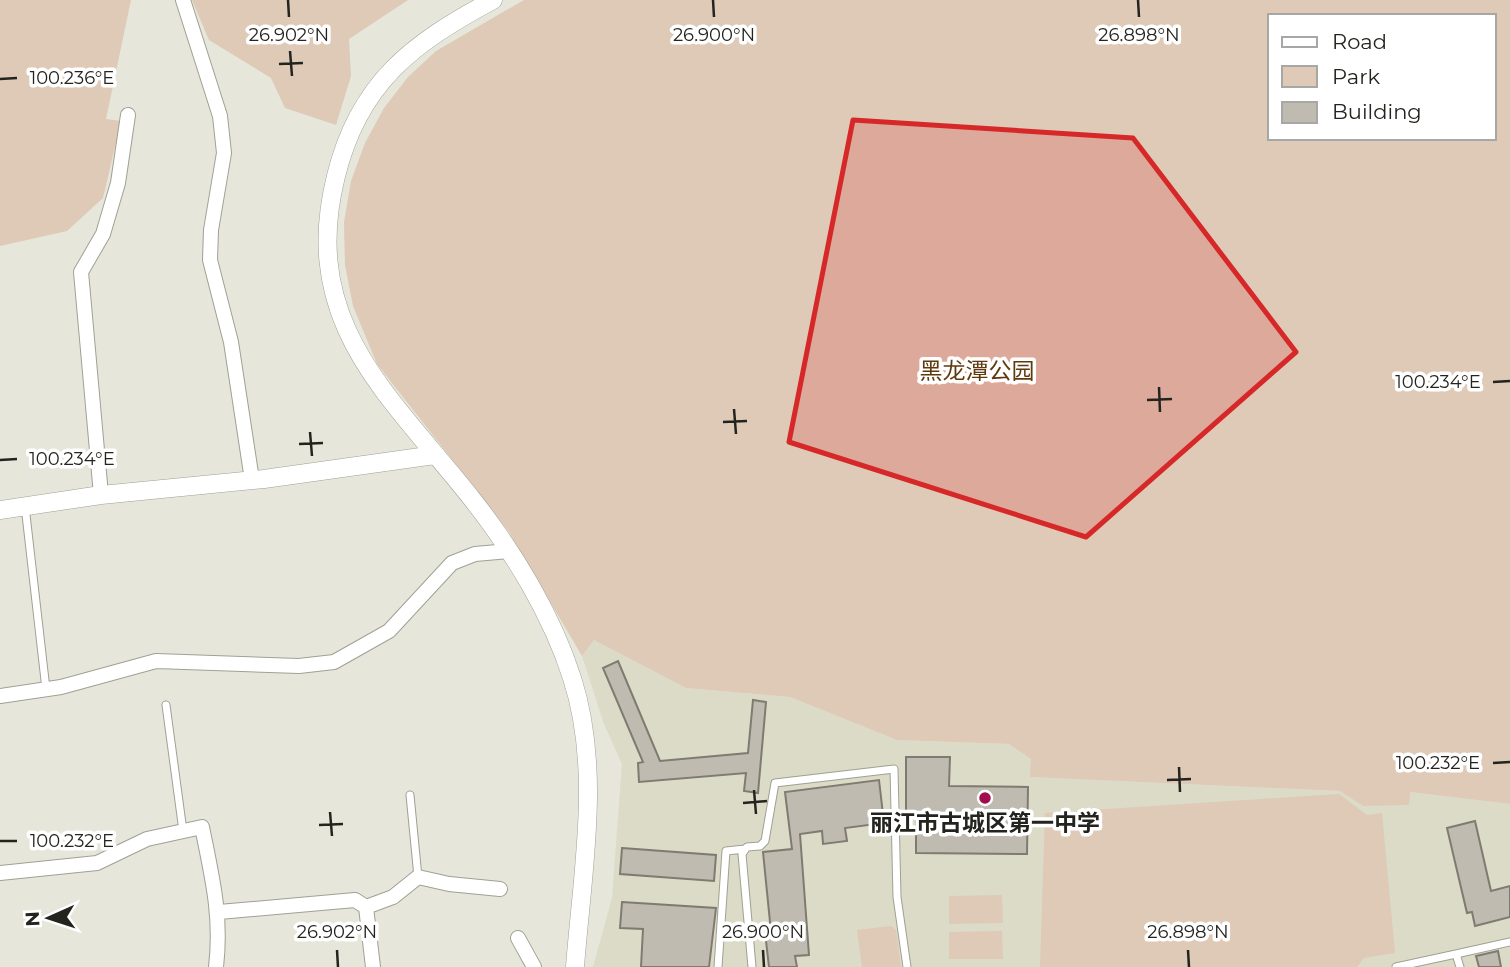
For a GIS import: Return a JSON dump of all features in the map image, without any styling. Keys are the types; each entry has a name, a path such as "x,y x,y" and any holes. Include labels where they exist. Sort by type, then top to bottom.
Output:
{"street":[{"path":"183,0 222,127 224,153 211,230 210,260 231,342 252,480"},
{"path":"493,0 419,43 388,74 352,130 337,169 330,206 329,262 335,297 347,333 377,385 488,520 509,551 568,668 582,729 587,807 575,967"},
{"path":"101,495 81,272 103,234 118,183 128,115"},
{"path":"0,510 101,495 252,480 435,455"},
{"path":"0,696 46,689 156,661 299,666 334,662 351,656 389,631 452,563 475,554 509,551"},
{"path":"0,873 97,863 148,839 202,828 219,912 216,967"},
{"path":"366,907 393,897 418,877 449,884 500,888"},
{"path":"219,912 355,900 366,907"},
{"path":"366,907 373,967"},
{"path":"519,938 534,967"}],"lane":[{"path":"25,506 46,689"},
{"path":"166,705 183,831"},
{"path":"718,967 726,850 745,849 765,841 775,783 894,769 897,897 907,967"},
{"path":"410,795 418,877"},
{"path":"745,849 742,854 752,967"},
{"path":"1396,967 1510,942"},
{"path":"1456,954 1460,967"}],"highlighted area":[{"path":"853,120 1133,138 1296,352 1086,537 789,442"}],"shaded area":[{"name":"丽江市古城区第一中学","path":"594,640 686,688 790,697 897,740 1009,744 1031,759 1031,777 1340,791 1363,806 1409,804 1409,792 1510,804 1510,967 593,967 612,898 622,764 604,724 582,656"}],"green space":[{"path":"0,0 131,0 106,119 121,121 103,198 67,231 0,246"},
{"path":"192,0 408,0 349,39 351,76 336,125 285,108 271,78 209,40"},
{"name":"黑龙潭公园","path":"524,0 1510,0 1510,804 1410,792 1409,805 1363,806 1340,791 1030,777 1031,759 1009,744 897,740 790,697 686,688 594,640 582,656 509,532 377,364 353,306 345,265 344,222 351,181 365,143 384,108 408,77 436,51"},
{"path":"1339,794 1367,815 1382,813 1395,953 1364,958 1357,967 1040,967 1045,813"},
{"path":"1002,895 1003,923 949,924 949,896"},
{"path":"891,926 896,930 901,967 862,967 857,930"},
{"path":"1002,931 1003,959 949,959 949,932"}],"building":[{"path":"618,661 660,761 748,753 753,700 766,702 758,793 744,791 746,773 639,782 638,763 643,762 603,668"},
{"path":"906,757 950,757 949,786 1028,787 1027,854 916,853 916,817 906,817"},
{"path":"879,780 884,823 845,828 847,841 823,844 822,831 800,834 809,955 795,956 797,967 769,967 765,932 771,932 763,852 792,849 785,792"},
{"path":"1475,821 1491,891 1510,886 1510,917 1475,926 1472,912 1467,913 1447,828"},
{"path":"622,848 716,855 714,881 620,874"},
{"path":"622,902 716,908 709,967 641,967 643,929 620,928"},
{"path":"1498,951 1501,967 1479,967 1476,956"}],"place":[{"name":"丽江市古城区第一中学","path":"985,798"}]}
